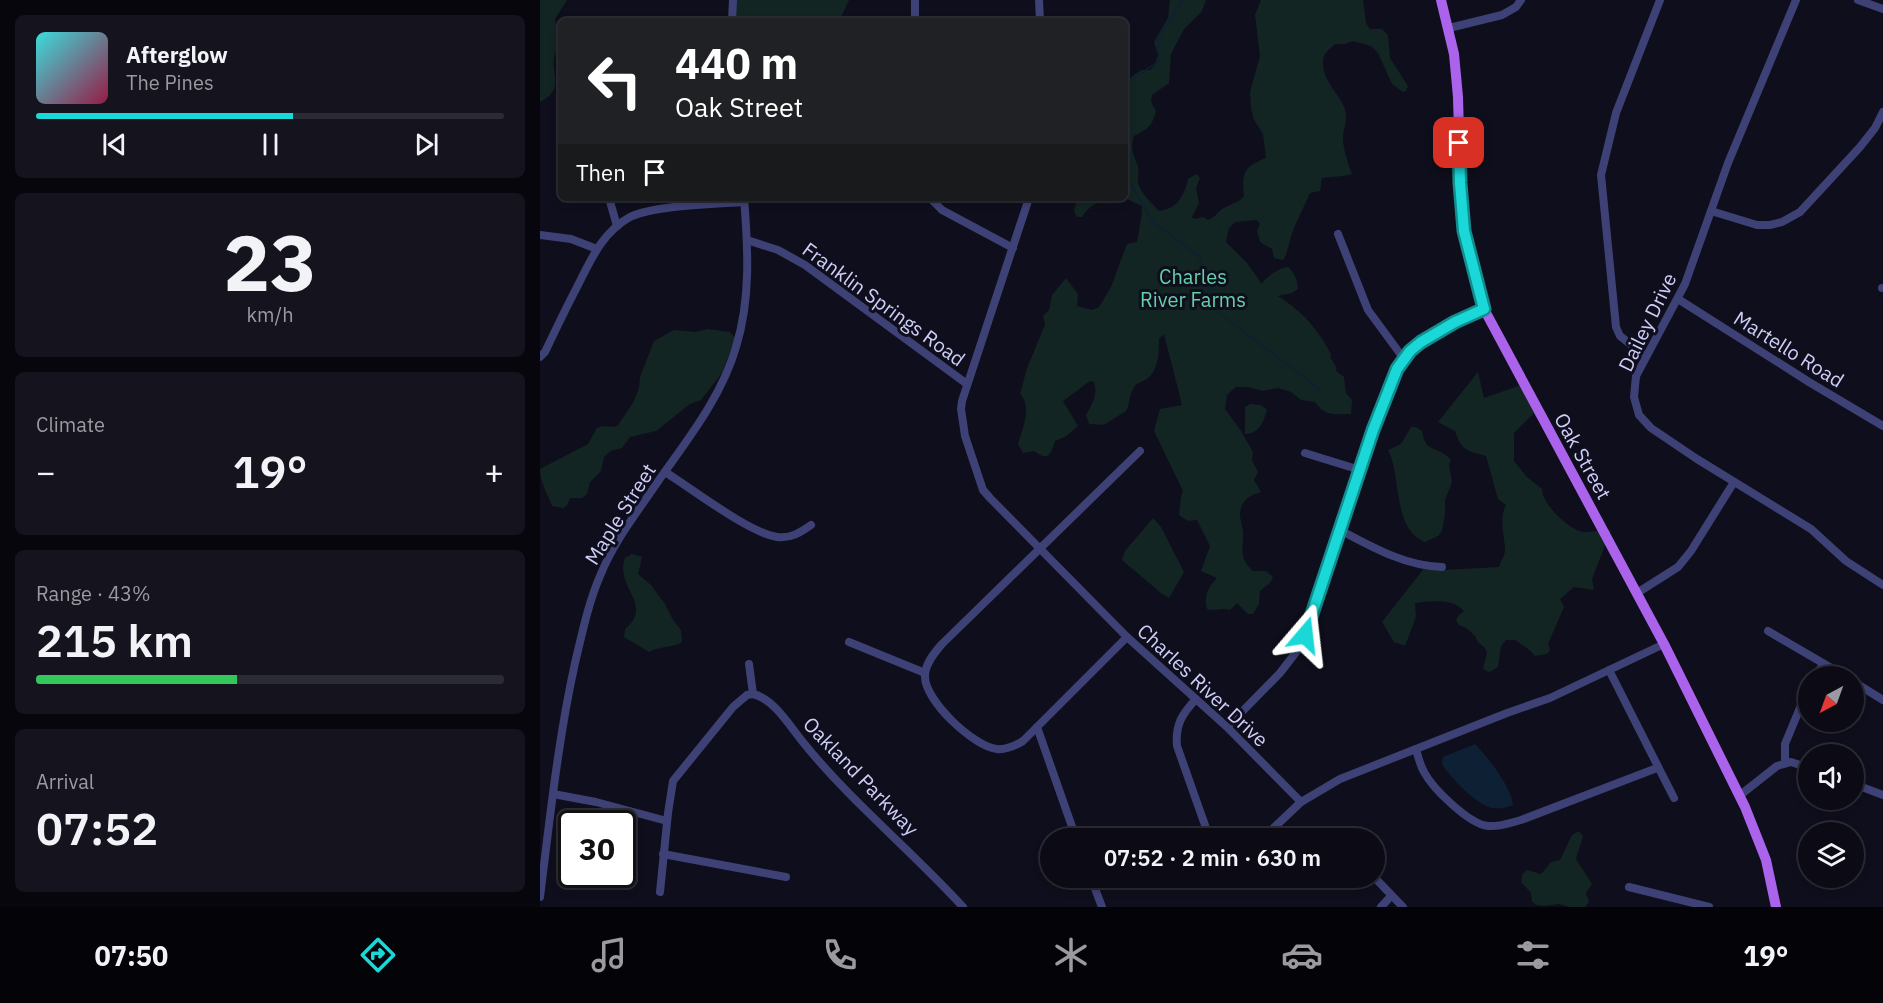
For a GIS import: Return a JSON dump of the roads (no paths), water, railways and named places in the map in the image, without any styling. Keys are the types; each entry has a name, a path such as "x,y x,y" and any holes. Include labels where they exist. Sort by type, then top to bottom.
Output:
{"main road":[{"name":"Oak Street","path":"1441,0 1454,54 1458,97 1462,220 1467,250 1484,309 1491,326 1664,644 1739,796 1766,860 1776,907"}],"street":[{"path":"732,18 733,0"},
{"path":"915,0 915,18"},
{"path":"1039,0 1040,18"},
{"path":"1449,28 1503,15 1516,7 1521,0"},
{"path":"1646,356 1620,336 1616,327 1601,175 1616,113 1660,0"},
{"name":"Dailey Drive","path":"1796,0 1728,163 1685,284 1646,356 1634,385 1634,397 1639,415 1651,428 1811,529 1846,561 1883,585"},
{"path":"1858,0 1883,9"},
{"path":"1711,210 1757,225 1782,222 1800,212 1860,147 1875,128 1883,112"},
{"path":"610,201 617,226"},
{"path":"540,357 545,352 593,254 617,226 641,213 735,201"},
{"name":"Maple Street","path":"540,897 543,850 566,704 589,604 608,558 702,416 728,369 736,347 746,296 747,240 744,201"},
{"path":"933,201 942,210 1013,248"},
{"name":"Charles River Drive","path":"1028,201 967,384 961,409 965,436 983,490 1038,549 1127,637 1227,727 1301,802"},
{"path":"1338,234 1368,310 1404,359"},
{"path":"540,235 571,239 597,249"},
{"name":"Franklin Springs Road","path":"747,240 778,250 805,264 967,384"},
{"name":"Martello Road","path":"1678,299 1883,426"},
{"path":"1227,727 1280,673 1300,647 1391,380 1404,359 1421,342 1484,309"},
{"path":"1127,637 1023,741 1010,748 995,749 979,744 935,702 925,681 925,673 933,654 942,644 1140,451"},
{"path":"1305,453 1360,470"},
{"path":"665,472 759,531 778,537 794,536 811,525"},
{"path":"1636,593 1671,572 1681,563 1734,482"},
{"path":"1340,530 1401,560 1416,565 1442,567"},
{"path":"1768,631 1828,666"},
{"path":"849,642 925,673"},
{"path":"1274,828 1301,802 1340,779 1550,698 1664,644"},
{"path":"660,892 673,781 733,706 747,695 753,694 750,664"},
{"path":"1609,670 1674,798"},
{"path":"1864,688 1883,700"},
{"name":"Oakland Parkway","path":"753,694 760,695 771,704 824,767 963,907"},
{"path":"1196,699 1178,722 1176,736 1177,746 1206,828"},
{"path":"1785,764 1785,744 1798,713"},
{"path":"1037,727 1072,828"},
{"path":"1416,749 1424,773 1438,791 1473,820 1487,826 1505,825 1521,820 1657,768"},
{"path":"1739,796 1770,770 1791,762 1798,764"},
{"path":"1864,787 1883,795"},
{"path":"553,794 596,802 667,821"},
{"path":"663,854 786,878"},
{"path":"1629,887 1687,904 1709,907"},
{"path":"1095,888 1102,907"},
{"path":"1383,888 1403,907"},
{"path":"1381,907 1391,896"}],"water":[{"path":"1475,744 1504,782 1513,805 1492,808 1476,800 1442,764 1443,757"}],"waterway":[{"path":"1128,82 1159,61 1158,38 1183,0"},
{"path":"1128,180 1153,222 1199,256 1218,312 1319,389"}],"park label":[{"name":"Charles River Farms","path":"1193,288"}]}
